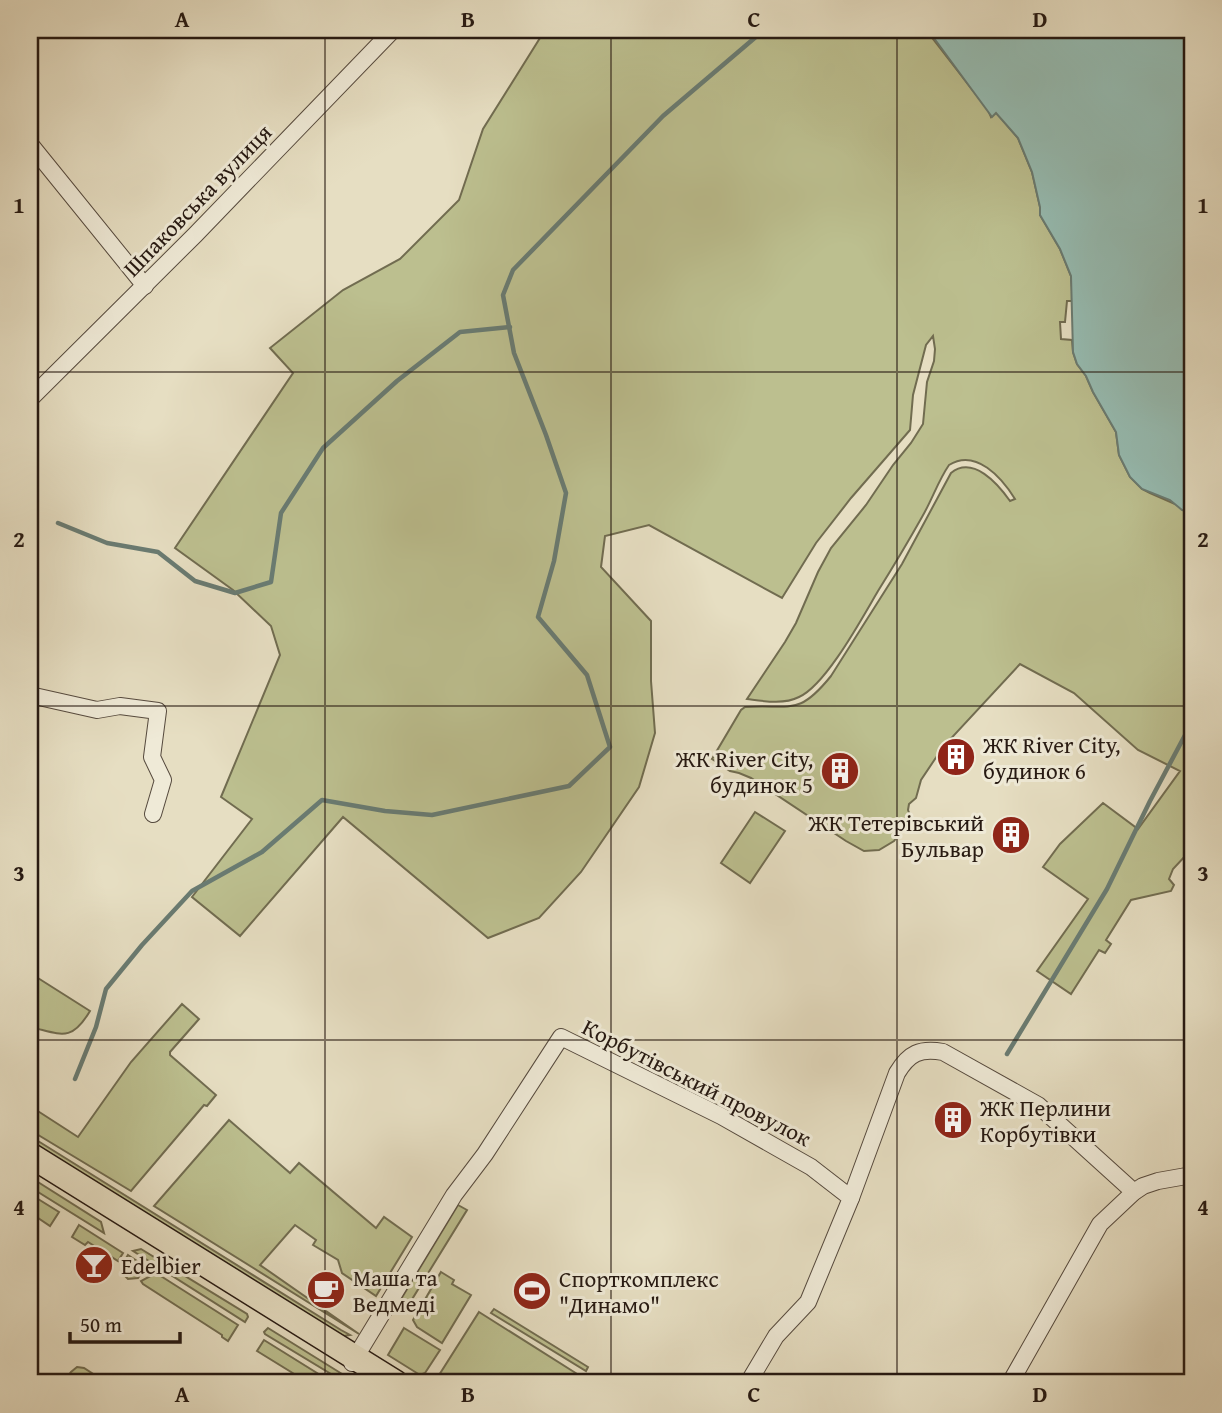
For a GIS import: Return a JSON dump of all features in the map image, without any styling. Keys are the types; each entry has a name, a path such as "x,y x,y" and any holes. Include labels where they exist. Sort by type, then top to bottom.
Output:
{"main road":[{"path":"30,1155 353,1361 379,1383"},
{"path":"30,1166 353,1361 396,1383"}],"street":[{"name":"Шпаковська вулиця","path":"30,399 145,286 393,30"},
{"path":"30,144 145,286"},
{"path":"30,695 97,710 120,706 158,711 152,757 163,780 153,814"},
{"name":"Корбутівський провулок","path":"353,1361 454,1195 485,1154 561,1037 722,1116 811,1167 851,1198"},
{"path":"748,1383 776,1336 808,1302 851,1198 897,1073 904,1062 919,1051 943,1052 1038,1105 1134,1192"},
{"path":"1010,1383 1100,1224 1143,1186 1192,1175"}],"green space":[{"path":"545,30 926,30 991,117 996,112 1018,138 1032,172 1040,215 1060,249 1071,276 1073,301 1067,301 1065,322 1060,322 1061,339 1072,340 1077,364 1116,432 1119,455 1130,477 1150,493 1192,508 1192,856 1187,854 1173,869 1169,879 1174,885 1171,891 1131,900 1106,940 1111,944 1105,953 1099,950 1071,994 1037,971 1088,899 1043,867 1060,844 1103,803 1138,829 1180,771 1138,750 1074,693 1020,664 943,747 921,780 916,798 909,804 910,815 906,825 894,841 879,850 864,851 751,778 730,771 712,759 745,707 793,706 810,698 831,676 902,564 951,473 959,468 976,469 992,480 1010,501 1015,499 996,475 978,463 969,460 949,465 926,511 863,617 843,650 820,679 799,697 786,701 747,699 796,623 831,548 866,505 923,424 927,382 934,361 933,336 926,345 913,395 910,430 816,543 782,598 649,525 605,536 601,567 651,621 651,681 655,733 639,787 581,872 539,918 488,938 343,817 240,936 192,897 252,819 221,797 280,655 271,626 233,590 175,548 293,373 270,348 343,290 400,259 459,200 483,129"},
{"path":"755,812 785,831 750,883 721,863"},
{"path":"30,973 90,1011 77,1028 64,1034 30,1027"},
{"path":"182,1004 199,1019 170,1055 216,1095 207,1106 204,1105 131,1191 30,1130 30,1106 78,1137 131,1062"},
{"path":"229,1120 290,1173 299,1163 376,1228 384,1217 412,1237 376,1296 342,1273 338,1260 313,1245 316,1240 295,1225 260,1265 359,1334 154,1206"},
{"path":"30,1136 350,1335 335,1333 30,1142"},
{"path":"30,1177 101,1222 104,1233 30,1187"},
{"path":"30,1194 59,1212 50,1226 38,1218 30,1217"},
{"path":"458,1205 467,1210 406,1309 398,1304"},
{"path":"79,1225 123,1253 118,1261 88,1242 85,1245 72,1237"},
{"path":"141,1249 247,1314 245,1322 133,1251"},
{"path":"128,1255 146,1267 138,1278 128,1279 125,1276 122,1265"},
{"path":"441,1272 454,1280 452,1284 471,1295 442,1343 417,1327 413,1320"},
{"path":"156,1273 238,1325 228,1341 143,1284 141,1281"},
{"path":"494,1309 588,1367 586,1371 491,1313"},
{"path":"479,1312 582,1377 579,1383 434,1383"},
{"path":"268,1328 357,1383 346,1383 265,1334"},
{"path":"404,1328 440,1350 425,1373 420,1375 388,1355"},
{"path":"264,1340 333,1383 309,1383 257,1351"},
{"path":"77,1367 84,1368 107,1383 63,1383"}],"water":[{"path":"928,30 1192,30 1192,508 1187,511 1170,500 1142,489 1130,477 1119,455 1116,432 1077,364 1073,352 1071,276 1060,249 1040,215 1032,172 1018,138 996,113 992,117"}],"waterway":[{"path":"75,1079 96,1027 106,989 142,945 192,891 262,852 322,800 385,811 432,815 569,786 610,747 587,675 538,617 554,561 566,493 514,353 503,295 513,270 663,116 764,30"},
{"path":"58,523 107,543 158,552 195,581 235,593 271,582 281,513 323,448 397,381 460,332 510,327"},
{"path":"1007,1054 1107,889 1192,722"}],"place":[{"name":"ЖК River City, будинок 6","path":"956,757"},
{"name":"ЖК River City, будинок 5","path":"840,771"},
{"name":"ЖК Тетерівський Бульвар","path":"1011,835"},
{"name":"ЖК Перлини Корбутівки","path":"953,1120"},
{"name":"Edelbier","path":"94,1265"},
{"name":"Маша та Ведмеді","path":"326,1290"},
{"name":"Спорткомплекс \"Динамо\"","path":"532,1291"}]}
